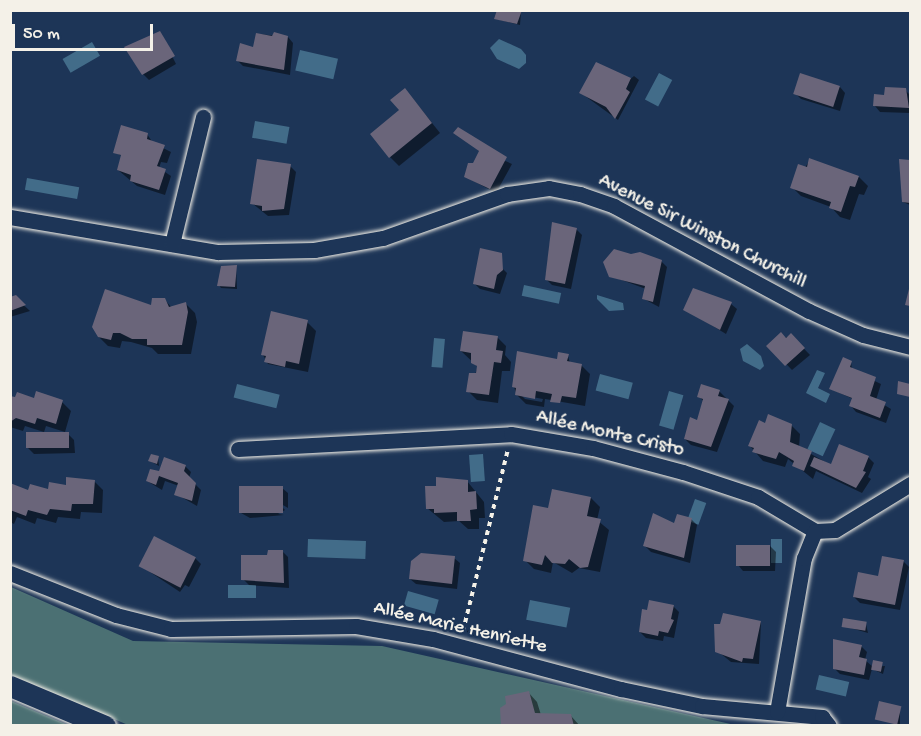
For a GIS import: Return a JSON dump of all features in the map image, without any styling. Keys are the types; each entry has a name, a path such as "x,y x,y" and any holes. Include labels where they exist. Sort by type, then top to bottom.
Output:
{"main road":[{"path":"10,686 105,726"}],"street":[{"path":"172,244 203,117"},
{"name":"Avenue Sir Winston Churchill","path":"10,217 218,252 314,250 383,238 507,194 549,188 580,194 614,206 809,311 863,335 910,347"},
{"name":"Allée Monte Cristo","path":"238,449 511,434 593,448 758,496 815,531"},
{"path":"777,712 804,558 815,531 835,530 910,484"},
{"name":"Allée Marie Henriette","path":"10,573 116,615 171,629 356,626 460,646 621,689 702,706 822,717 829,726"}],"path":[{"path":"460,646 511,434"}],"green space":[{"path":"11,587 133,641 382,646 735,725 128,725 11,675"},
{"path":"11,701 68,725 11,725"}],"water":[{"path":"499,39 521,49 526,55 526,63 519,69 497,59 490,48"},
{"path":"92,42 100,56 71,73 63,59"},
{"path":"300,50 338,59 333,79 295,70"},
{"path":"659,73 672,80 658,107 645,99"},
{"path":"255,121 289,127 287,144 252,138"},
{"path":"27,178 79,187 77,199 25,190"},
{"path":"524,285 561,293 559,304 522,296"},
{"path":"597,295 623,303 624,310 609,311 597,299"},
{"path":"434,338 445,339 442,368 431,367"},
{"path":"747,344 761,356 764,366 760,370 743,361 740,349"},
{"path":"817,370 825,373 818,388 830,394 826,403 806,393"},
{"path":"600,374 633,383 628,399 596,390"},
{"path":"237,384 280,395 276,408 234,398"},
{"path":"669,391 683,395 673,430 659,426"},
{"path":"820,422 835,429 823,456 807,449"},
{"path":"483,454 485,481 471,482 469,455"},
{"path":"695,499 706,503 698,525 687,521"},
{"path":"308,539 366,541 365,559 307,557"},
{"path":"771,539 782,539 782,563 771,563"},
{"path":"228,585 256,585 256,598 228,598"},
{"path":"408,591 439,600 435,614 404,605"},
{"path":"530,600 570,608 566,627 526,620"},
{"path":"819,675 849,682 846,697 816,690"}],"building":[{"path":"497,10 522,10 517,24 494,19"},
{"path":"160,31 175,56 142,75 124,47"},
{"path":"274,32 288,36 284,70 236,61 240,43 253,47 256,33 272,36"},
{"path":"596,62 631,78 626,89 630,92 615,119 606,107 579,93"},
{"path":"800,73 840,86 833,107 793,94"},
{"path":"885,87 906,88 909,108 873,106 874,94 884,95"},
{"path":"405,88 432,123 389,158 370,134 399,110 390,100"},
{"path":"121,125 148,133 147,139 165,145 157,166 166,169 159,190 130,181 131,175 117,170 121,155 113,153"},
{"path":"458,127 507,157 490,189 464,177 468,163 473,163 479,151 453,133"},
{"path":"809,158 859,176 855,187 850,186 841,212 829,208 831,202 790,188 798,164 807,167"},
{"path":"257,159 291,164 284,209 262,211 262,206 250,204"},
{"path":"899,159 910,160 910,203 902,202"},
{"path":"552,222 577,228 565,284 545,280"},
{"path":"480,248 502,253 503,270 497,275 494,289 473,284"},
{"path":"614,249 631,254 640,252 662,260 653,302 642,299 645,286 609,277 603,262"},
{"path":"237,265 235,287 217,286 221,266"},
{"path":"910,285 910,306 905,305"},
{"path":"693,288 732,302 720,330 683,310"},
{"path":"105,289 151,305 152,298 165,298 169,307 186,302 188,312 182,345 147,345 147,339 132,339 120,333 113,333 111,340 98,337 92,327"},
{"path":"16,295 26,305 10,311 10,297"},
{"path":"271,311 308,320 299,364 286,361 285,367 264,362 266,356 261,355"},
{"path":"463,331 498,336 496,350 503,351 501,363 494,362 489,395 466,392 469,373 476,373 477,366 471,363 471,353 460,351"},
{"path":"781,332 786,338 791,333 805,348 785,366 766,346"},
{"path":"517,351 557,359 558,352 569,354 567,361 582,364 576,398 562,396 560,403 550,402 552,394 536,391 535,399 515,395 516,388 512,387"},
{"path":"843,357 852,361 850,367 876,377 870,396 886,402 880,418 849,406 852,398 829,389"},
{"path":"898,381 910,384 910,397 897,394"},
{"path":"701,384 720,390 718,396 729,399 711,447 684,439 690,417 697,420 703,399 697,397"},
{"path":"36,391 63,400 56,424 37,418 35,424 16,418 10,422 10,396 15,397 17,392 34,398"},
{"path":"768,414 792,424 790,442 812,451 804,471 792,466 794,461 779,452 776,459 752,452 754,448 748,446 759,420 765,423"},
{"path":"26,432 69,432 69,448 26,448"},
{"path":"839,444 869,456 863,471 866,472 856,488 810,466 814,457 831,464"},
{"path":"151,454 159,456 157,464 148,461"},
{"path":"164,457 186,465 184,471 196,483 192,501 174,495 178,483 159,476 156,485 146,481 150,469 159,471"},
{"path":"66,477 95,480 93,504 72,504 71,511 50,509 47,515 28,510 26,516 10,510 10,483 28,490 30,484 48,489 49,482 66,485"},
{"path":"436,477 468,480 468,492 476,491 477,509 470,510 471,521 457,521 457,512 434,513 434,509 426,509 425,486 436,486"},
{"path":"239,486 283,486 283,513 239,513"},
{"path":"552,489 591,497 587,516 601,519 588,567 580,568 569,559 565,564 552,563 545,555 542,565 523,561 533,505 548,508"},
{"path":"653,513 674,523 677,514 692,518 684,558 643,546"},
{"path":"154,536 196,557 180,588 139,566"},
{"path":"736,545 770,545 770,566 736,566"},
{"path":"268,550 283,550 284,583 241,580 241,555 267,555"},
{"path":"421,553 455,556 452,584 409,579 411,561"},
{"path":"882,556 904,560 895,605 853,597 858,572 878,576"},
{"path":"649,600 674,605 671,619 674,620 668,633 659,631 658,636 639,632 642,609 647,610"},
{"path":"723,613 761,621 753,659 743,658 742,662 715,652 714,624 720,624"},
{"path":"843,618 867,622 865,631 842,627"},
{"path":"833,639 862,645 859,657 867,659 864,675 833,669"},
{"path":"873,660 883,662 881,672 871,670"},
{"path":"529,691 535,713 571,714 574,726 501,726 500,708 506,704 505,696"},
{"path":"879,701 901,706 897,725 875,720"}]}
